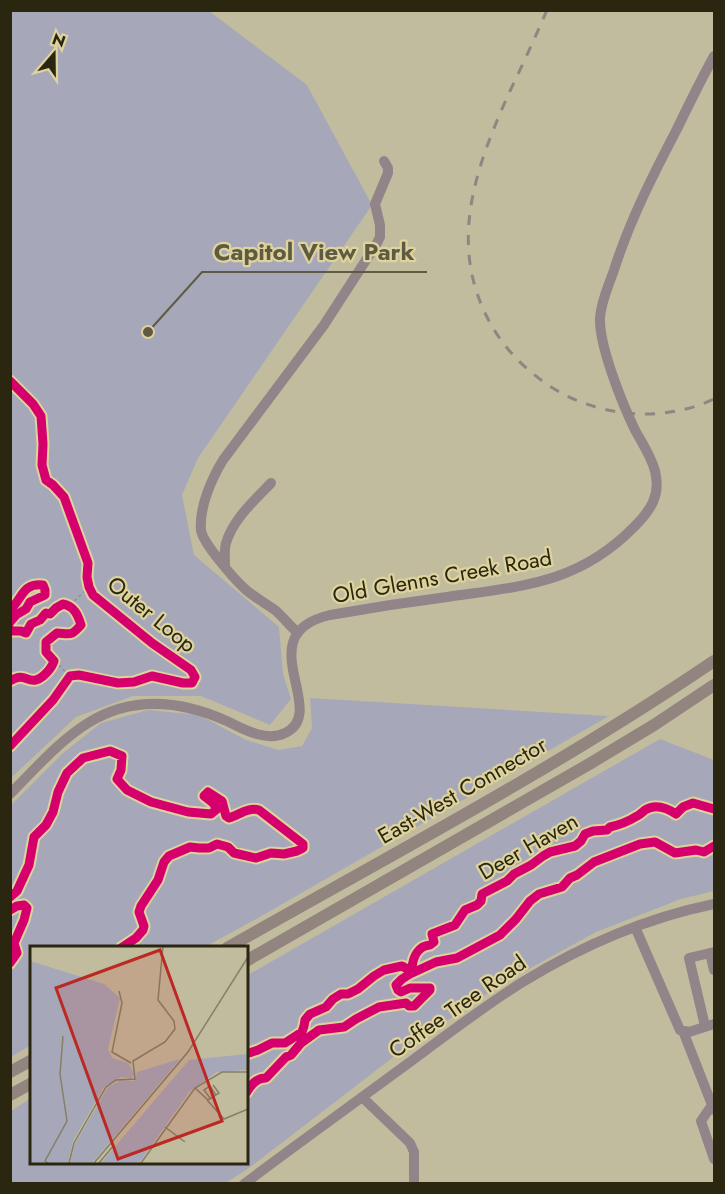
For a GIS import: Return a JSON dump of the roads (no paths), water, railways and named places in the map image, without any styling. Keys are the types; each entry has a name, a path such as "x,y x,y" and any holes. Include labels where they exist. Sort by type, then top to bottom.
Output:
{"main road":[{"name":"East-West Connector","path":"231,946 558,760 714,662"},
{"name":"East-West Connector","path":"248,960 591,763 714,685"},
{"path":"10,1072 30,1061"},
{"path":"10,1095 30,1084"}],"street":[{"name":"Old Glenns Creek Road","path":"298,633 311,621 330,615 509,588 560,576 585,564 618,543 649,510 656,495 655,471 628,414 611,368 602,337 600,315 621,247 643,195 714,56"},
{"path":"10,794 74,733 90,722 124,708 147,704 181,706 204,711 251,732 266,736 279,736 297,724 300,712 291,655 298,633 274,610 243,587 207,544 201,530 201,521 207,494 223,459 324,325 377,243 380,237 380,225 375,204 388,173 384,161"},
{"path":"225,566 226,545 236,522 271,483"},
{"name":"Coffee Tree Road","path":"244,1184 521,983 567,957 635,927 714,904"},
{"path":"635,927 679,1027 683,1031 713,1108 701,1121 714,1159"},
{"path":"683,1031 689,1032 710,1025 689,958 712,952 714,970"},
{"path":"362,1097 410,1143 414,1152 414,1184"}],"railway":[{"path":"547,10 486,149 471,205 468,233 470,262 476,290 488,319 511,353 531,372 553,388 583,403 639,414 677,411 714,399"}],"place":[{"name":"Capitol View Park","path":"148,332"}]}
